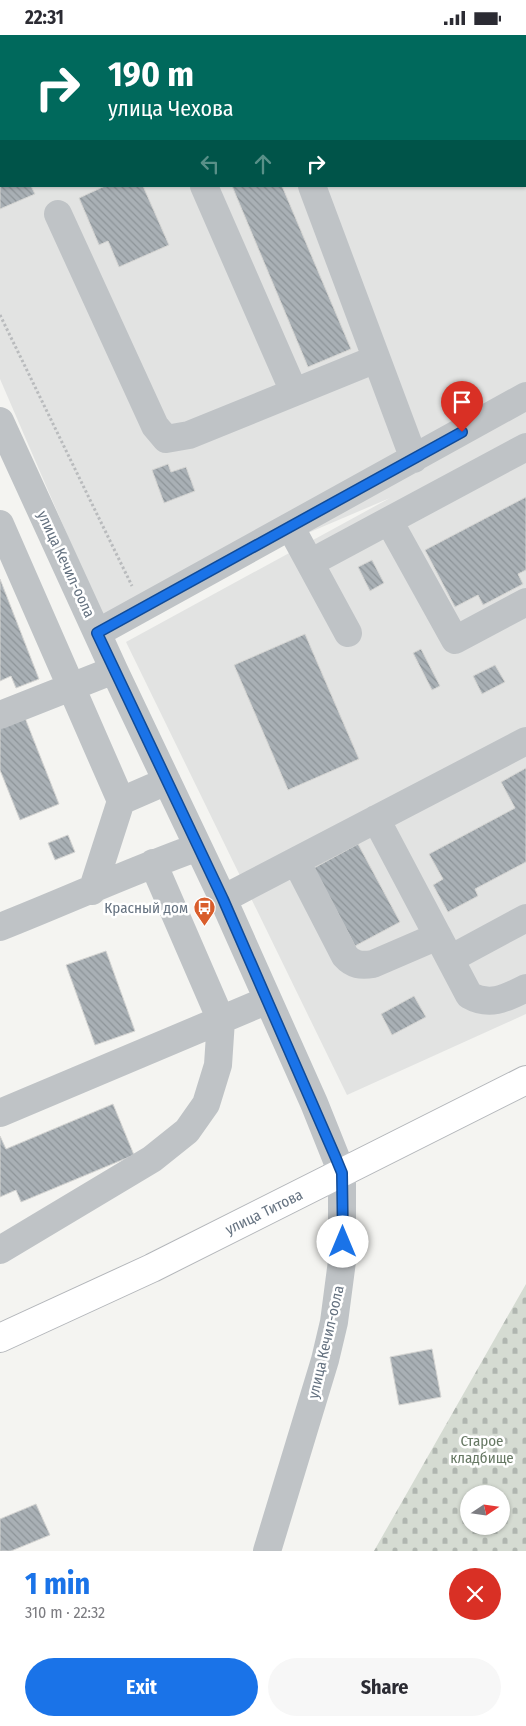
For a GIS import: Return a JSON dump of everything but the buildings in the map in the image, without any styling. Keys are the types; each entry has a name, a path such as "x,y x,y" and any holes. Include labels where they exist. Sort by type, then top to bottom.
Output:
{"main road":[{"name":"улица Титова","path":"0,1338 152,1268 526,1081"}],"street":[{"path":"204,187 294,392"},
{"path":"312,187 414,459"},
{"path":"58,214 155,426 166,439 189,435 376,359"},
{"path":"97,633 291,528 526,396"},
{"name":"улица Кечил-оола","path":"0,421 114,670 223,899 342,1173 342,1261 334,1322 325,1360 266,1550"},
{"path":"310,563 526,447"},
{"path":"389,521 455,640 526,602"},
{"path":"0,524 121,801 92,891"},
{"path":"291,528 348,633"},
{"path":"0,715 114,670"},
{"path":"223,899 526,741"},
{"path":"121,801 166,781"},
{"path":"376,819 469,995 478,1001 491,1003 526,988"},
{"path":"0,927 92,891 153,863 198,847"},
{"path":"296,861 345,956 351,963 362,966 444,948 526,918"},
{"path":"0,1250 152,1159 187,1131 206,1104 218,1065 221,1020 153,863"},
{"path":"0,1113 268,1000"}],"path":[{"path":"0,315 143,609"}],"shaded area":[{"path":"0,187 526,187 526,1014 347,1095 126,642 390,498 104,620 0,379"}],"green space":[{"name":"Старое кладбище","path":"526,1284 526,1551 374,1551"}],"place":[{"name":"Красный дом","path":"204,927"}],"route":[{"path":"343,1242 342,1173 314,1103 223,899 97,633 291,528 462,432"}]}
